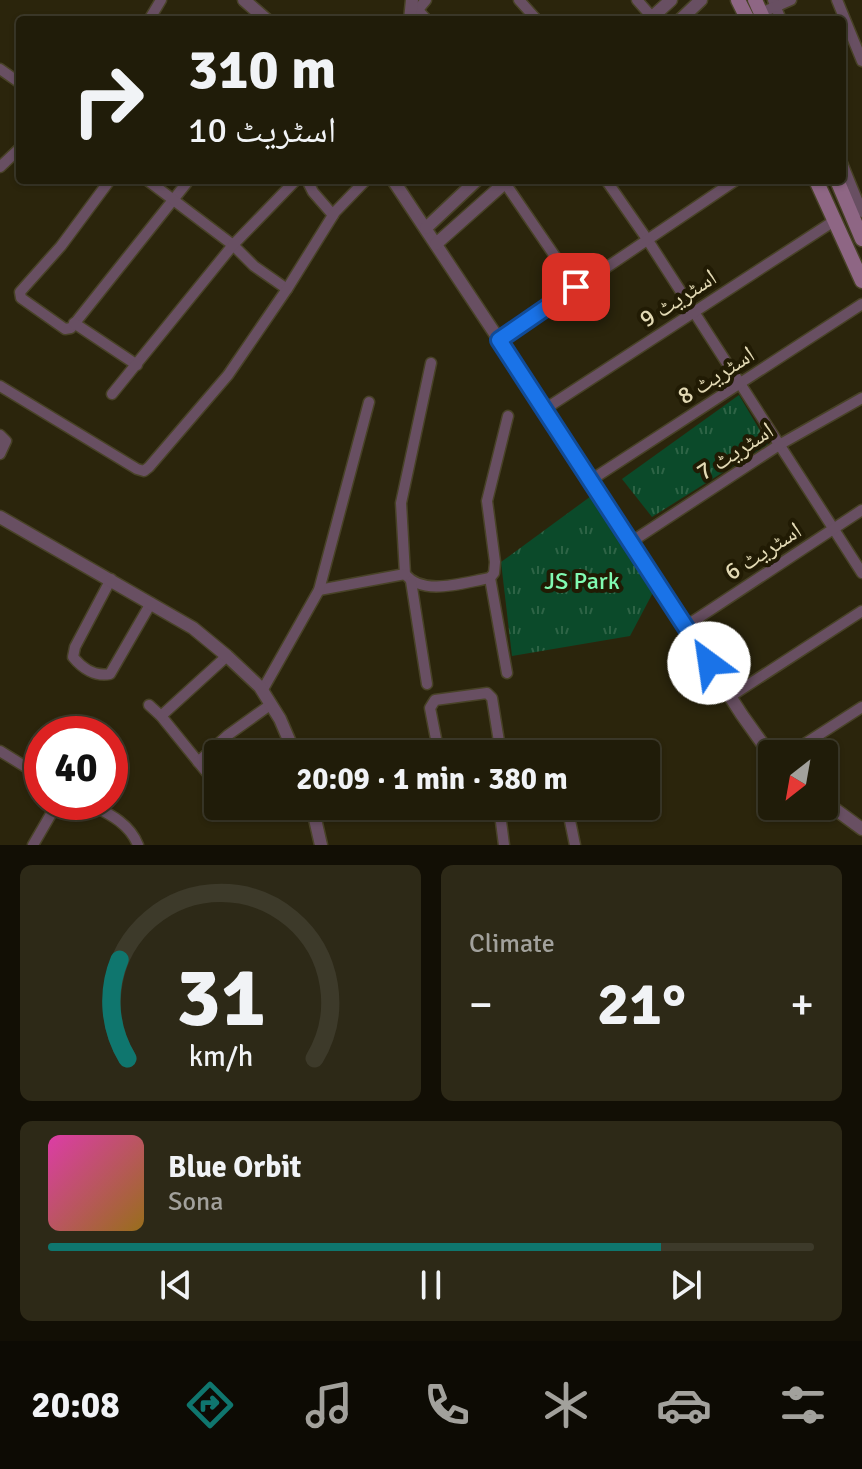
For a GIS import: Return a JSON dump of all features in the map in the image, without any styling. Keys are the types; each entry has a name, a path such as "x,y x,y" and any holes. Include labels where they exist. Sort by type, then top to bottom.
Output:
{"main road":[{"path":"738,0 757,13"},
{"path":"818,184 861,278"},
{"path":"839,184 862,239"}],"street":[{"path":"244,0 262,16"},
{"path":"412,12 426,0"},
{"path":"519,0 533,16"},
{"path":"654,16 671,0"},
{"path":"684,16 701,0"},
{"path":"757,13 774,3 791,0"},
{"path":"846,22 862,61"},
{"path":"0,167 16,152"},
{"path":"846,173 862,212"},
{"path":"107,184 61,246 19,295 68,330 186,184"},
{"path":"153,184 287,289"},
{"path":"112,394 233,245 292,184"},
{"path":"309,184 333,215"},
{"path":"0,386 144,471 228,375 333,215 362,184"},
{"path":"397,184 761,740"},
{"path":"426,228 473,184"},
{"path":"436,244 504,184"},
{"path":"507,184 576,287"},
{"path":"609,184 862,573"},
{"path":"499,340 730,184"},
{"name":"اسٹریٹ 9","path":"545,409 834,221"},
{"name":"اسٹریٹ 8","path":"591,480 862,304"},
{"path":"74,323 137,365"},
{"path":"427,684 408,578 401,503 431,363"},
{"name":"اسٹریٹ 7","path":"631,542 779,445 862,398"},
{"path":"262,691 319,590 369,402"},
{"path":"319,590 408,578 422,586 490,578 495,562 487,501 508,416"},
{"path":"0,435 6,444 0,454"},
{"name":"اسٹریٹ 6","path":"686,626 862,510"},
{"path":"0,517 193,628 262,691 289,740"},
{"path":"490,578 507,673"},
{"path":"111,579 75,647 73,657 80,665 102,676 110,674 151,603"},
{"path":"731,696 862,611"},
{"path":"161,716 227,656"},
{"path":"436,740 430,708 435,700 487,693 492,698 499,740"},
{"path":"149,705 204,769"},
{"path":"198,762 228,735 270,705"},
{"path":"811,740 862,707"},
{"path":"0,751 24,766"},
{"path":"838,810 859,823"},
{"path":"33,845 48,820"},
{"path":"119,820 134,835 138,845"},
{"path":"315,820 321,845"},
{"path":"501,820 504,845"},
{"path":"570,820 575,845"}],"green space":[{"path":"739,395 768,444 652,517 622,479"},
{"name":"JS Park","path":"598,491 658,583 630,636 512,656 501,562"}],"route":[{"path":"576,287 499,340 709,663"}]}
